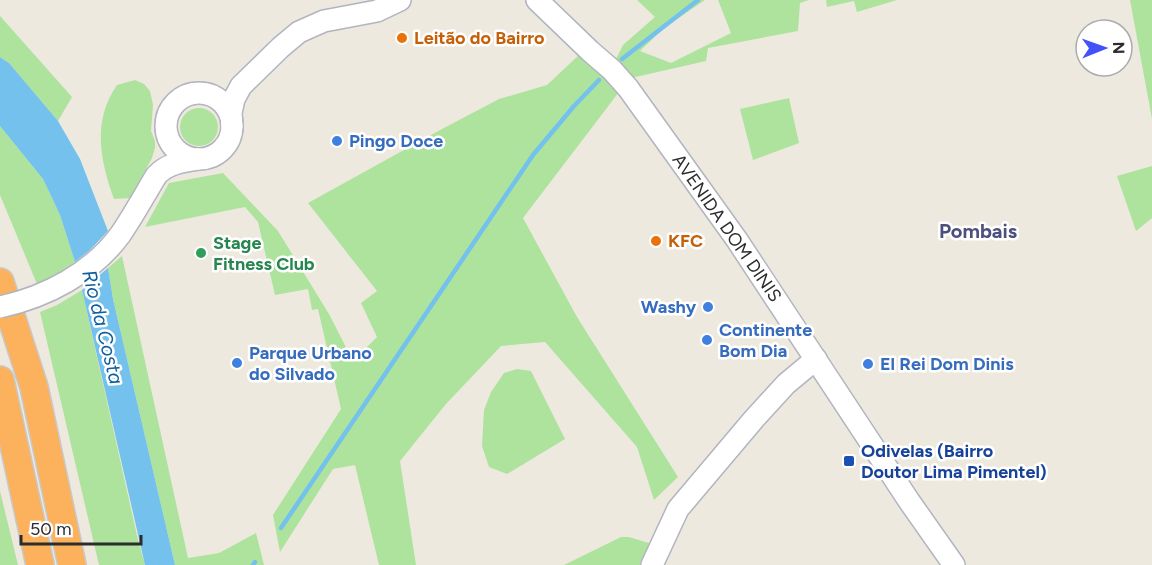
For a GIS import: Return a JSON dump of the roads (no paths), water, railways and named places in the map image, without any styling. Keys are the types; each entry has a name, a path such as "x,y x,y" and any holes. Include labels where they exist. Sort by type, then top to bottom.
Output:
{"highway":[{"path":"0,282 34,387 72,565"},
{"path":"0,380 40,565"}],"street":[{"path":"158,174 171,165 214,156 222,150 230,136 234,99 241,86 299,32 324,21 377,11 400,0"},
{"name":"AVENIDA DOM DINIS","path":"537,0 612,70 628,88 737,240 954,565"},
{"path":"207,94 241,86"},
{"path":"198,159 190,158 176,150 167,136 166,119 174,104 189,94 207,94 215,97 228,110 232,127"},
{"path":"0,307 18,303 62,284 101,256 120,235 158,174 166,128"},
{"path":"652,565 678,509 762,410 786,384 816,359"}],"water":[{"path":"0,57 9,63 58,121 80,159 108,231 75,262 60,215 43,179 0,126"},
{"name":"Rio da Costa","path":"108,268 113,299 175,565 145,565 82,290"}],"waterway":[{"path":"622,59 698,0"},
{"path":"281,528 533,155 599,80"}],"place":[{"name":"Leitão do Bairro","path":"402,38"},
{"name":"Pingo Doce","path":"337,141"},
{"name":"KFC","path":"656,241"},
{"name":"Stage Fitness Club","path":"201,253"},
{"name":"Washy","path":"708,307"},
{"name":"Continente Bom Dia","path":"707,340"},
{"name":"Parque Urbano do Silvado","path":"237,363"},
{"name":"El Rei Dom Dinis","path":"868,364"},
{"name":"Odivelas (Bairro Doutor Lima Pimentel)","path":"849,461"}],"district":[{"name":"Pombais","path":"978,231"}]}
